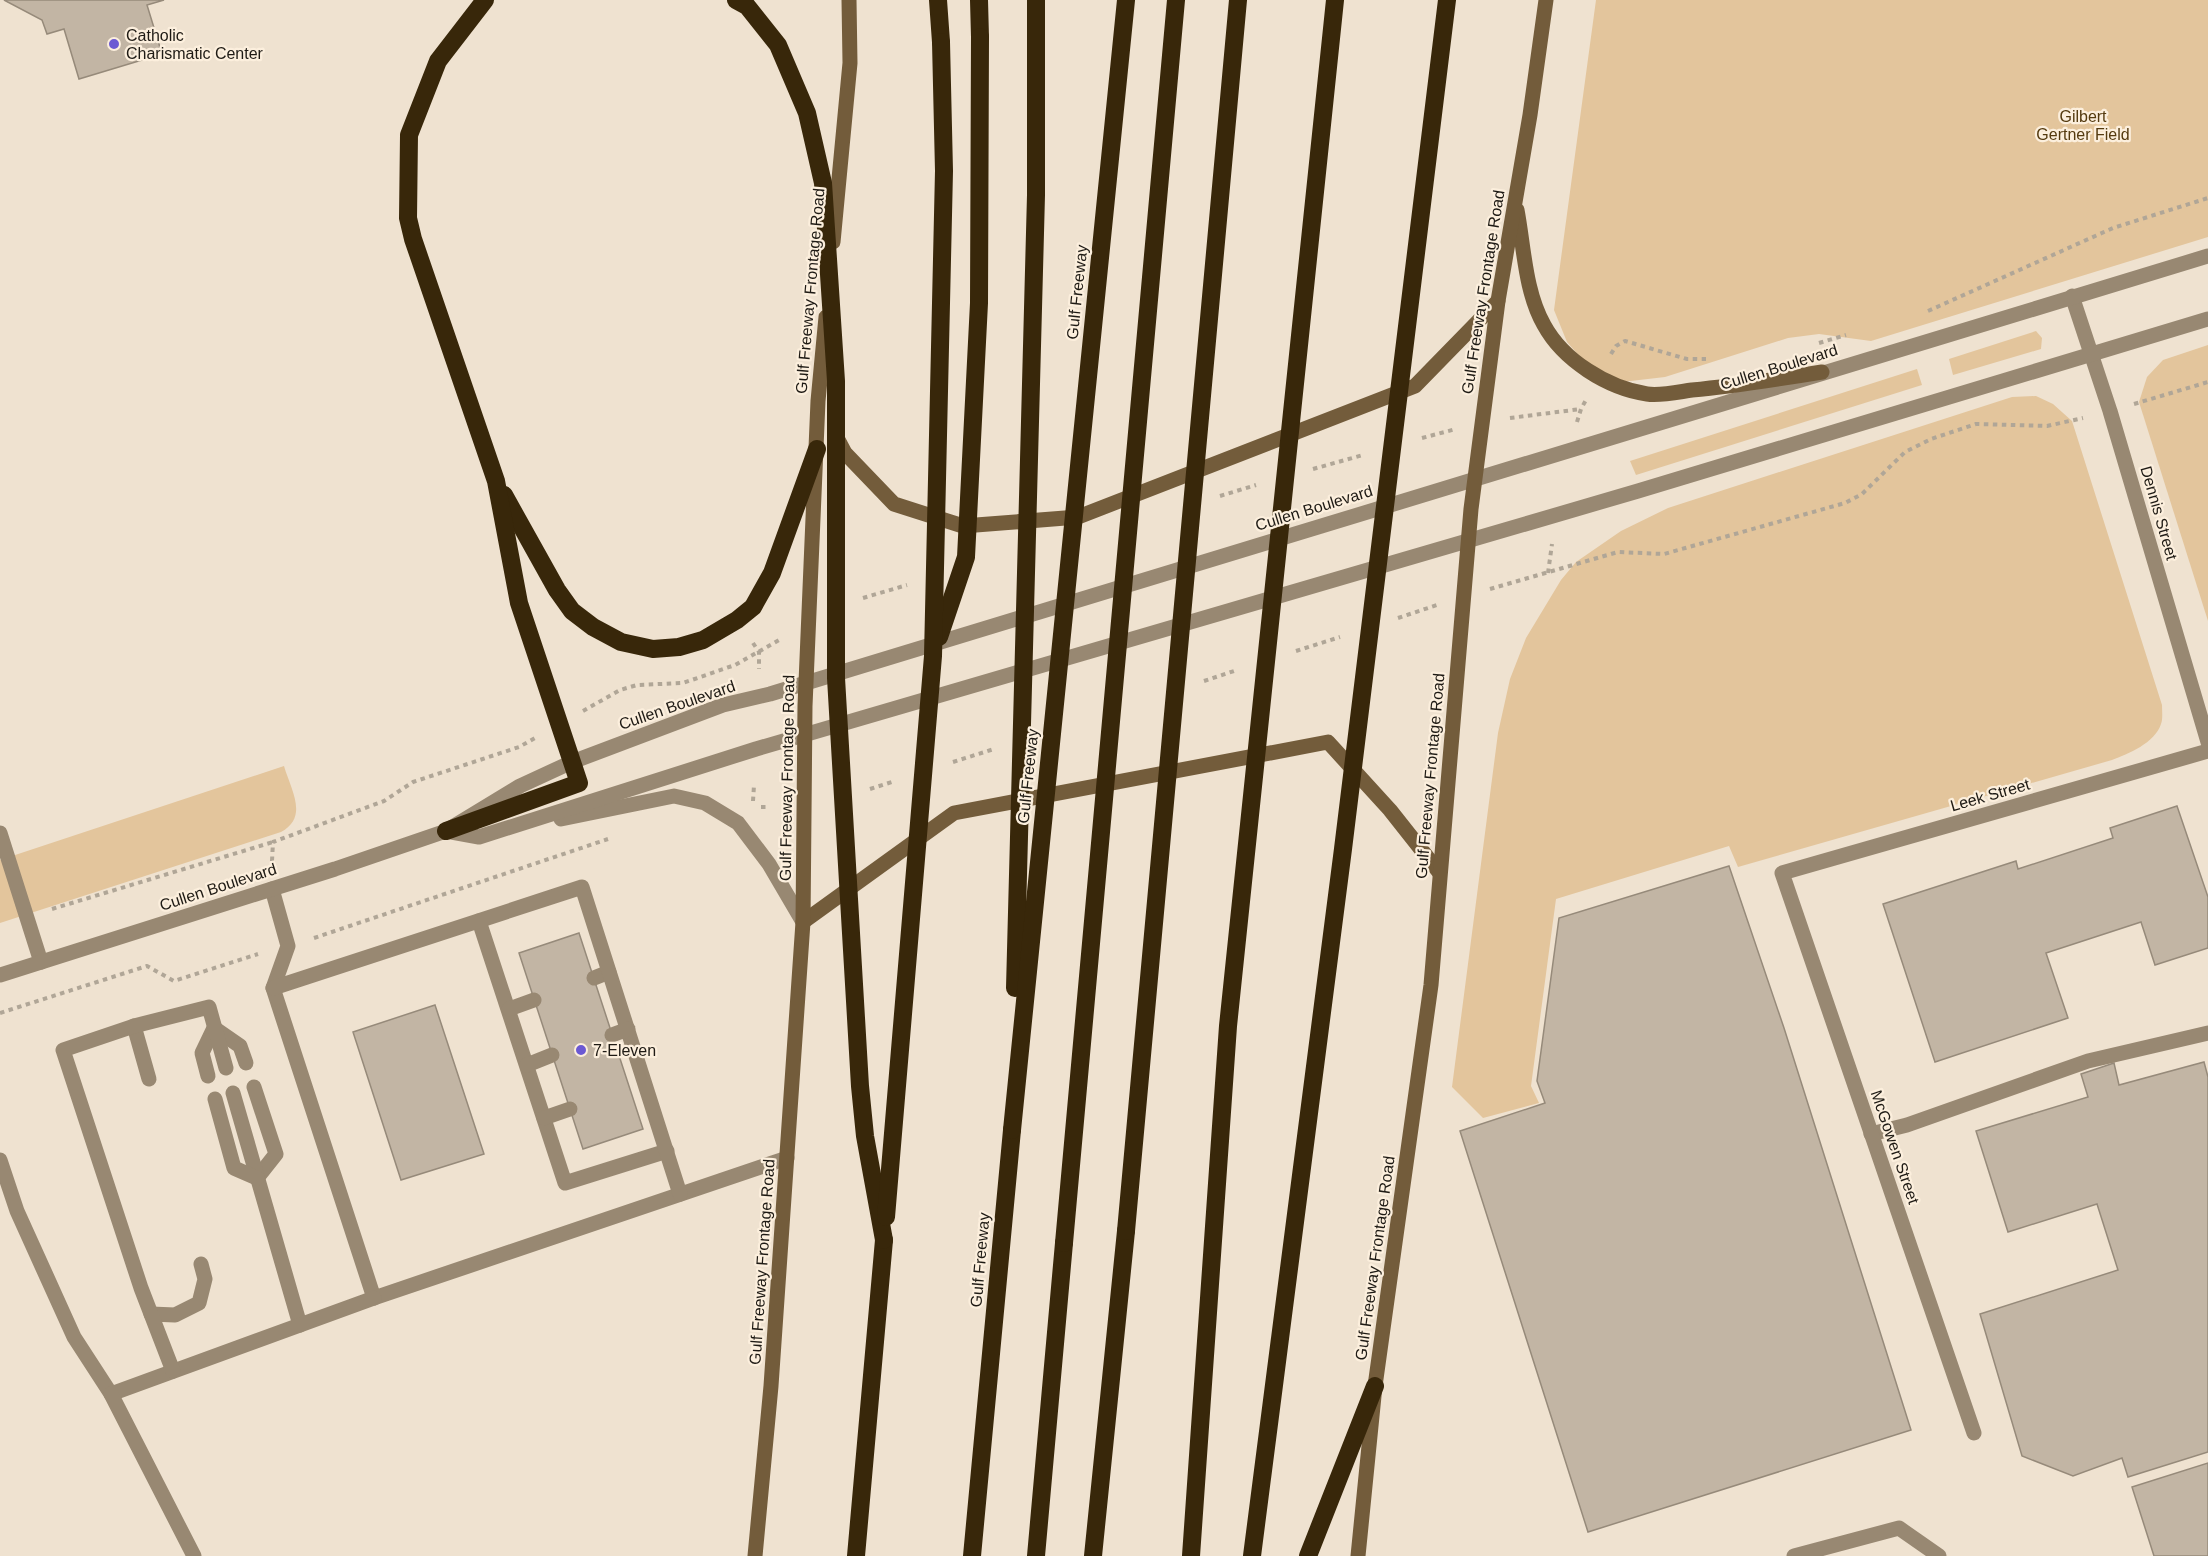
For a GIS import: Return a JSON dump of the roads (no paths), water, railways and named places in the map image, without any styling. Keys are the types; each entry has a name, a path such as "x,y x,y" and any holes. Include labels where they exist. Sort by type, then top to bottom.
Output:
{"highway":[{"path":"446,831 579,783 519,603 496,481 413,239 408,218 409,135 438,61 485,0"},
{"path":"736,0 747,6 778,45 807,113 823,183 836,381 836,678 859,1074 865,1136 884,1240"},
{"path":"856,1556 933,656 944,171 938,0"},
{"path":"933,656 966,556 979,303 979,0"},
{"path":"1012,1130 1036,195 1036,0"},
{"name":"Gulf Freeway","path":"972,1556 997,1280 1126,0"},
{"path":"1036,1556 1176,0"},
{"path":"1093,1556 1126,1231 1238,0"},
{"path":"1191,1556 1228,1026 1335,0"},
{"path":"1252,1556 1343,849 1447,0"},
{"path":"496,481 557,590 572,611 593,627 621,642 653,649 679,647 703,640 737,620 753,607 772,573 817,449"},
{"path":"1308,1556 1375,1386"}],"main road":[{"name":"Gulf Freeway Frontage Road","path":"755,1556 771,1386 803,922 806,683 818,401 850,63 849,0"},
{"name":"Gulf Freeway Frontage Road","path":"1358,1556 1375,1386 1431,985 1475,478 1498,301 1546,0"},
{"path":"1516,199 1531,291 1544,325 1568,356 1599,378 1619,387 1648,394 1711,388 1822,372"},
{"path":"818,401 845,453 894,504 963,526 1078,517 1415,386 1498,301"},
{"path":"803,922 954,813 1328,742 1390,810 1439,872"}],"street":[{"name":"Cullen Boulevard","path":"572,762 723,705 806,683 2208,256"},
{"name":"Dennis Street","path":"2072,296 2110,411 2208,742"},
{"name":"Cullen Boulevard","path":"0,975 335,869 446,831 479,837 805,734 1638,491 2208,319"},
{"name":"Leek Street","path":"1782,873 2208,751"},
{"path":"479,837 674,796 705,803 738,823 769,864 803,922"},
{"path":"0,833 41,962"},
{"name":"McGowen Street","path":"1782,873 1974,1433"},
{"path":"273,988 582,887 628,1029 638,1087 667,1151 680,1194"},
{"path":"272,889 288,946 273,988 374,1298"},
{"path":"479,921 566,1183 667,1151"},
{"path":"594,978 609,972"},
{"path":"509,1009 534,1000"},
{"path":"173,1371 151,1314 63,1050 134,1026 209,1006 226,1068"},
{"path":"134,1026 148,1078"},
{"path":"214,1028 240,1046 246,1063"},
{"path":"208,1076 202,1053 214,1028"},
{"path":"612,1035 628,1029"},
{"path":"1871,1134 1907,1125 2088,1061 2208,1033"},
{"path":"527,1065 552,1055"},
{"path":"254,1087 276,1154 257,1178"},
{"path":"233,1094 300,1325"},
{"path":"215,1099 234,1168 257,1178"},
{"path":"544,1118 570,1109"},
{"path":"111,1394 374,1298 787,1158"},
{"path":"0,1160 17,1211 74,1337 111,1394 194,1556"},
{"path":"151,1314 175,1315 199,1303 206,1279 201,1264"},
{"path":"1794,1556 1899,1527 1940,1556"}],"place":[{"name":"Catholic Charismatic Center","path":"114,44"},
{"name":"7-Eleven","path":"581,1050"}],"park label":[{"name":"Gilbert Gertner Field","path":"2083,125"}]}
